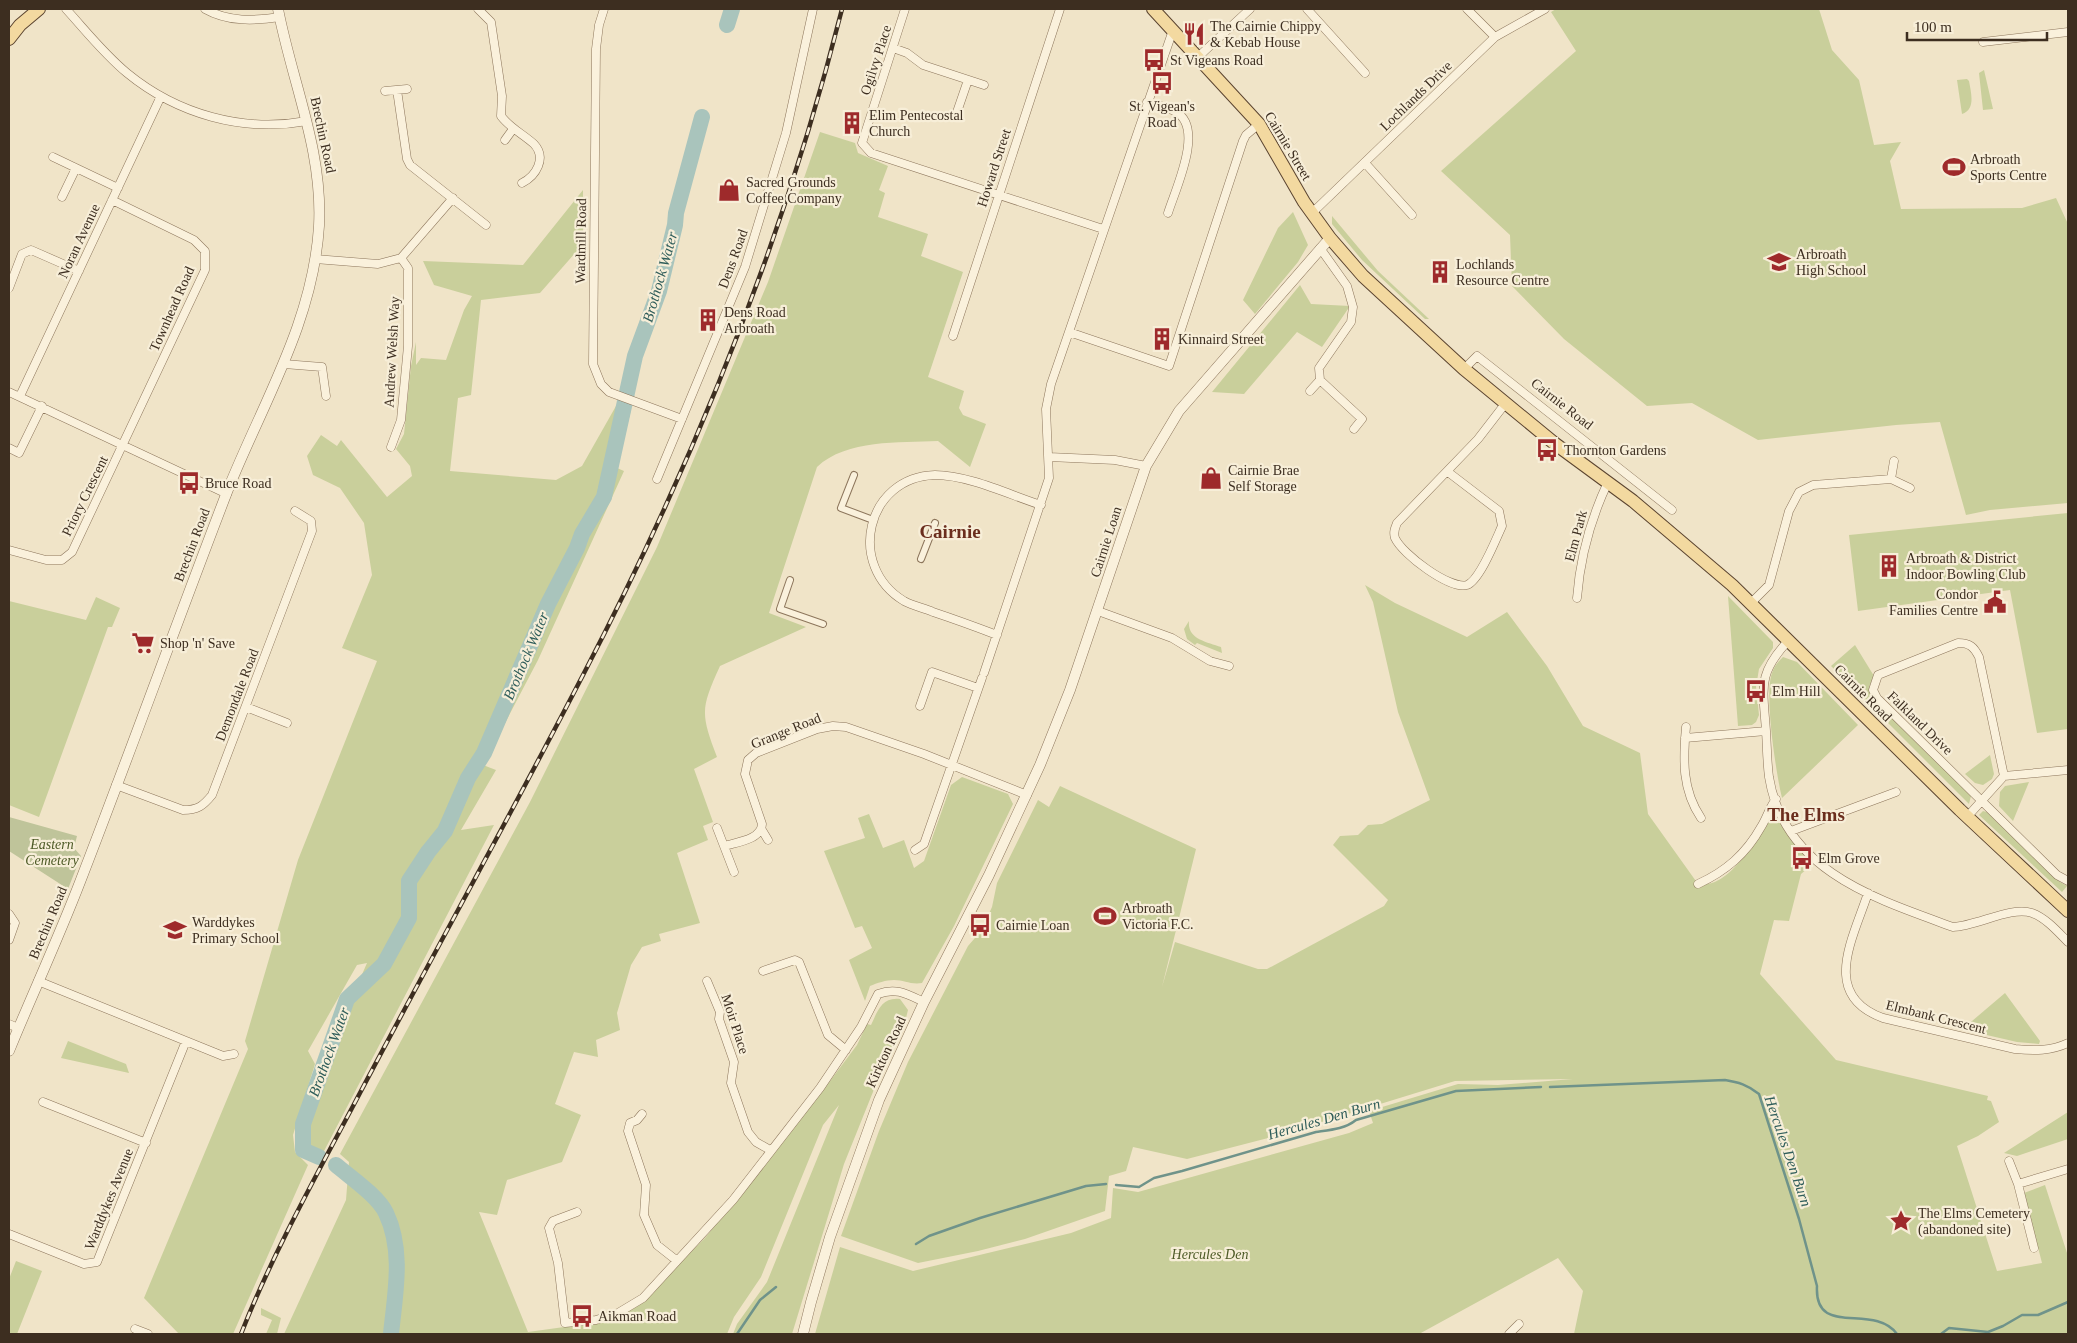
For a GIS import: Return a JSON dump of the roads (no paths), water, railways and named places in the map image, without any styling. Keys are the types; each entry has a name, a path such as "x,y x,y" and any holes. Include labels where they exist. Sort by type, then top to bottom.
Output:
{"main road":[{"path":"9,39 20,25 39,9"},
{"name":"Cairnie Street","path":"1153,9 1260,124 1291,182 1312,213"},
{"name":"Cairnie Road","path":"1312,213 1330,238 1363,276 1464,369 1504,404 1633,501 1696,553 1752,603 1967,817 2068,911"}],"street":[{"path":"66,9 112,59 141,83 161,96 184,107 225,121 278,125 307,121"},
{"path":"205,9 229,18 254,21 279,13"},
{"path":"478,9 492,22 502,96 501,116 513,129 535,146 538,154 540,165 536,172 522,183"},
{"name":"Wardmill Road","path":"604,9 599,25 596,49 593,364 601,384 614,395 682,419"},
{"name":"Dens Road","path":"657,479 745,267 786,133 813,9"},
{"name":"Ogilvy Place","path":"906,9 862,143 871,153 999,194"},
{"name":"Howard Street","path":"953,336 1060,9"},
{"path":"1198,56 1250,9"},
{"path":"1307,9 1365,72"},
{"path":"1467,9 1494,37"},
{"name":"Lochlands Drive","path":"1312,213 1494,37 1545,9"},
{"name":"Brechin Road","path":"9,1051 14,1026 38,981 80,882 241,458 284,364 302,318 315,260 319,182 307,121 279,13"},
{"path":"915,850 924,844 1041,505 1049,478 1046,409 1051,384 1173,30"},
{"path":"1982,42 2068,32"},
{"path":"893,48 907,53 923,65 984,86"},
{"path":"957,112 968,80"},
{"path":"385,92 407,89"},
{"path":"396,90 406,159 410,165 486,225"},
{"name":"Noran Avenue","path":"20,396 161,96"},
{"path":"1147,102 1177,112 1186,121 1190,137 1168,213"},
{"path":"1069,332 1169,366 1243,141 1246,135 1260,124"},
{"path":"505,140 513,129"},
{"path":"53,157 118,188"},
{"path":"1365,163 1412,215"},
{"path":"62,197 76,168"},
{"path":"999,194 1103,229"},
{"path":"315,260 378,264 401,258 453,198"},
{"name":"Townhead Road","path":"112,200 194,240 205,252 205,270 124,445"},
{"name":"Cairnie Loan","path":"1027,795 1070,690 1146,466 1179,411 1330,238"},
{"path":"1310,391 1320,380 1320,368 1350,322 1353,307 1347,286 1320,248"},
{"path":"9,288 22,254 31,250 79,271"},
{"name":"Andrew Welsh Way","path":"391,447 401,420 403,380 408,346 408,268 401,258"},
{"name":"Cairnie Road","path":"1464,369 1477,356 1672,510"},
{"path":"284,364 322,366 326,396"},
{"path":"1320,380 1362,419 1354,429"},
{"path":"9,392 227,494"},
{"path":"1448,472 1499,511 1502,518 1502,526 1476,579 1467,585 1455,585 1419,564 1396,539 1394,531 1397,523 1478,440 1504,404"},
{"path":"9,448 19,453 42,406"},
{"name":"Priory Crescent","path":"9,550 46,560 62,560 72,552 124,445"},
{"path":"1049,457 1115,460 1146,466"},
{"path":"1891,479 1894,461"},
{"path":"854,475 841,508 873,520"},
{"path":"997,635 905,601 890,589 875,570 870,552 869,534 873,520 884,501 899,486 913,479 934,475 955,476 1041,505"},
{"path":"1752,603 1769,585 1790,511 1799,492 1813,485 1891,479 1910,488"},
{"name":"Elm Park","path":"1577,598 1579,574 1597,505 1608,482"},
{"path":"1633,501 1644,487"},
{"name":"Demondale Road","path":"116,785 183,810 203,806 212,795 312,530 311,521 295,511"},
{"path":"921,559 935,522"},
{"path":"790,580 780,609 823,624"},
{"path":"1098,611 1172,638 1210,662 1229,666"},
{"path":"1789,640 1773,657 1767,668 1763,694 1769,777 1776,799 1801,847 1816,862 1838,879 1953,927 1968,926 2016,912 2031,912 2046,921 2068,942"},
{"name":"Falkland Drive","path":"1982,800 1877,698 1873,690 1878,675 1958,643 1967,643 1974,648 1978,657 2004,776"},
{"path":"920,706 932,672 978,688"},
{"path":"246,707 287,723"},
{"name":"Grange Road","path":"762,830 762,824 745,774 748,760 756,753 817,729 833,726 846,727 952,765 1027,795"},
{"path":"1686,727 1683,750 1687,792 1701,818"},
{"path":"1685,738 1766,731"},
{"path":"1967,817 2004,776 2068,770"},
{"path":"1791,830 1896,792"},
{"name":"Kirkton Road","path":"804,1334 814,1292 854,1164 879,1100 924,1002 1027,795"},
{"path":"1698,884 1720,873 1734,863 1752,843 1776,799"},
{"path":"1982,800 2057,875 2068,881"},
{"path":"717,828 734,872"},
{"path":"724,846 757,836 762,830 768,840"},
{"name":"Elmbank Crescent","path":"1868,893 1844,968 1848,989 1856,1002 1867,1012 1883,1018 2015,1049 2034,1051 2056,1048 2068,1043"},
{"path":"9,914 15,922 9,940"},
{"path":"763,972 795,960 799,962 828,1034 846,1050"},
{"path":"38,981 223,1056 234,1054"},
{"name":"Moir Place","path":"707,981 720,1012 719,1019 734,1062 731,1083 748,1132 756,1142 770,1150"},
{"path":"577,1212 553,1221 549,1228 558,1263 565,1323 596,1320 618,1313 643,1298 733,1200 820,1088 861,1027 878,994 888,990 902,992 924,1002"},
{"name":"Warddykes Avenue","path":"9,1234 84,1264 97,1262 186,1041"},
{"name":"Warddykes Avenue","path":"43,1102 146,1143"},
{"path":"642,1114 638,1120 630,1123 628,1131 646,1185 644,1215 657,1245 676,1260"},
{"path":"2009,1161 2018,1184 2034,1248"},
{"path":"2018,1184 2068,1169"},
{"path":"1508,1334 1519,1324"},
{"path":"135,1329 148,1334"}],"waterway":[{"name":"Brothock Water","path":"727,25 732,9"},
{"name":"Brothock Water","path":"319,1157 303,1150 303,1124 347,999 384,964 409,918 409,881 428,852 445,831 468,778 484,753 548,604 577,548 582,534 604,497 635,356 659,291 675,225 676,213 702,117"},
{"name":"Hercules Den Burn","path":"1550,1087 1725,1080 1751,1088 1759,1094 1799,1219 1817,1286 1819,1302 1825,1311 1835,1316 1874,1320 1887,1325 1897,1334"},
{"name":"Hercules Den Burn","path":"1116,1185 1139,1187 1154,1178 1316,1132 1332,1130 1356,1120 1456,1091 1541,1087"},
{"name":"Brothock Water","path":"336,1165 377,1200 386,1213 392,1227 397,1257 397,1273 391,1334"},
{"name":"Hercules Den Burn","path":"916,1244 929,1236 980,1218 1086,1186 1106,1184"},
{"name":"Hercules Den Burn","path":"737,1334 760,1300 776,1287"},
{"name":"Hercules Den Burn","path":"1941,1334 1949,1328 1988,1332 2022,1315 2038,1315 2068,1302"}],"railway":[{"path":"241,1334 268,1272 298,1211 555,729 661,516 732,350 763,266 819,95 842,9"}],"place":[{"name":"The Cairnie Chippy & Kebab House","path":"1194,34"},
{"name":"St Vigeans Road","path":"1154,60"},
{"name":"St. Vigean's Road","path":"1162,83"},
{"name":"Elim Pentecostal Church","path":"852,123"},
{"name":"Arbroath Sports Centre","path":"1954,167"},
{"name":"Sacred Grounds Coffee Company","path":"729,190"},
{"name":"Arbroath High School","path":"1779,262"},
{"name":"Lochlands Resource Centre","path":"1440,272"},
{"name":"Dens Road Arbroath","path":"708,320"},
{"name":"Kinnaird Street","path":"1162,339"},
{"name":"Thornton Gardens","path":"1547,450"},
{"name":"Cairnie Brae Self Storage","path":"1211,478"},
{"name":"Bruce Road","path":"189,483"},
{"name":"Arbroath & District Indoor Bowling Club","path":"1889,566"},
{"name":"Condor Families Centre","path":"1995,602"},
{"name":"Shop 'n' Save","path":"143,643"},
{"name":"Elm Hill","path":"1756,691"},
{"name":"Elm Grove","path":"1802,858"},
{"name":"Arbroath Victoria F.C.","path":"1105,916"},
{"name":"Cairnie Loan","path":"980,925"},
{"name":"Warddykes Primary School","path":"175,930"},
{"name":"The Elms Cemetery (abandoned site)","path":"1901,1221"},
{"name":"Aikman Road","path":"582,1316"}],"district":[{"name":"Cairnie","path":"950,531"},
{"name":"The Elms","path":"1806,814"}],"park label":[{"name":"Eastern Cemetery","path":"52,852"},
{"name":"Hercules Den","path":"1210,1254"}]}
